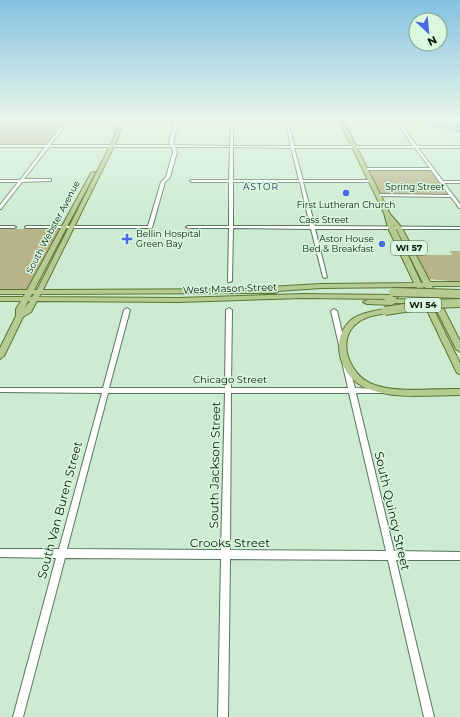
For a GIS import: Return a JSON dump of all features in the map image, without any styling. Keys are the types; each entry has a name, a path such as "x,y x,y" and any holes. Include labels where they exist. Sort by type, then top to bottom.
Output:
{"main road":[{"name":"South Webster Avenue","path":"0,356 20,316 27,311 36,296 68,227 106,153"},
{"name":"WI 57","path":"357,153 387,213 391,228 418,285"},
{"name":"WI 57","path":"387,213 399,228 460,349"},
{"name":"South Webster Avenue","path":"20,316 19,312 27,296 68,227"},
{"name":"WI 54","path":"427,285 460,284"},
{"name":"WI 54","path":"418,285 460,371"},
{"path":"236,295 303,287 427,285"},
{"path":"0,292 27,296"},
{"name":"West Mason Street","path":"394,294 460,298"},
{"name":"West Mason Street","path":"0,298 36,296 166,300 236,295 304,296 460,294"},
{"path":"236,295 274,301 435,301"},
{"path":"367,302 406,305 426,312 434,317"},
{"name":"WI 54","path":"343,349 345,333 352,323 365,316 431,304 460,302"},
{"name":"South Quincy Street","path":"343,349 346,366"},
{"path":"346,366 354,375 367,385 389,391"},
{"name":"Chicago Street","path":"389,391 460,392"}],"street":[{"path":"0,208 42,153"},
{"path":"26,227 131,229 147,227 163,182 168,177 175,153"},
{"path":"230,281 231,153"},
{"path":"294,153 325,277"},
{"path":"420,153 460,207"},
{"path":"365,169 432,169"},
{"path":"0,181 50,180"},
{"path":"192,181 371,182"},
{"path":"441,182 460,182"},
{"name":"Spring Street","path":"378,195 452,196"},
{"path":"0,227 14,227"},
{"name":"Cass Street","path":"188,227 460,228"},
{"name":"South Van Buren Street","path":"18,717 127,310"},
{"name":"South Jackson Street","path":"223,717 229,310"},
{"name":"South Quincy Street","path":"334,311 343,349"},
{"name":"South Quincy Street","path":"346,366 429,717"},
{"name":"Chicago Street","path":"0,390 389,391"},
{"name":"Crooks Street","path":"0,554 460,556"}],"shaded area":[{"path":"365,169 432,169 452,196 378,195"},
{"path":"0,229 61,229 28,289 0,289"},
{"path":"450,251 460,251 460,282 429,279 415,255 452,255"}],"place":[{"name":"First Lutheran Church","path":"346,193"},
{"name":"Bellin Hospital Green Bay","path":"127,239"},
{"name":"Astor House Bed & Breakfast","path":"382,244"}],"district":[{"name":"ASTOR","path":"261,187"}]}
